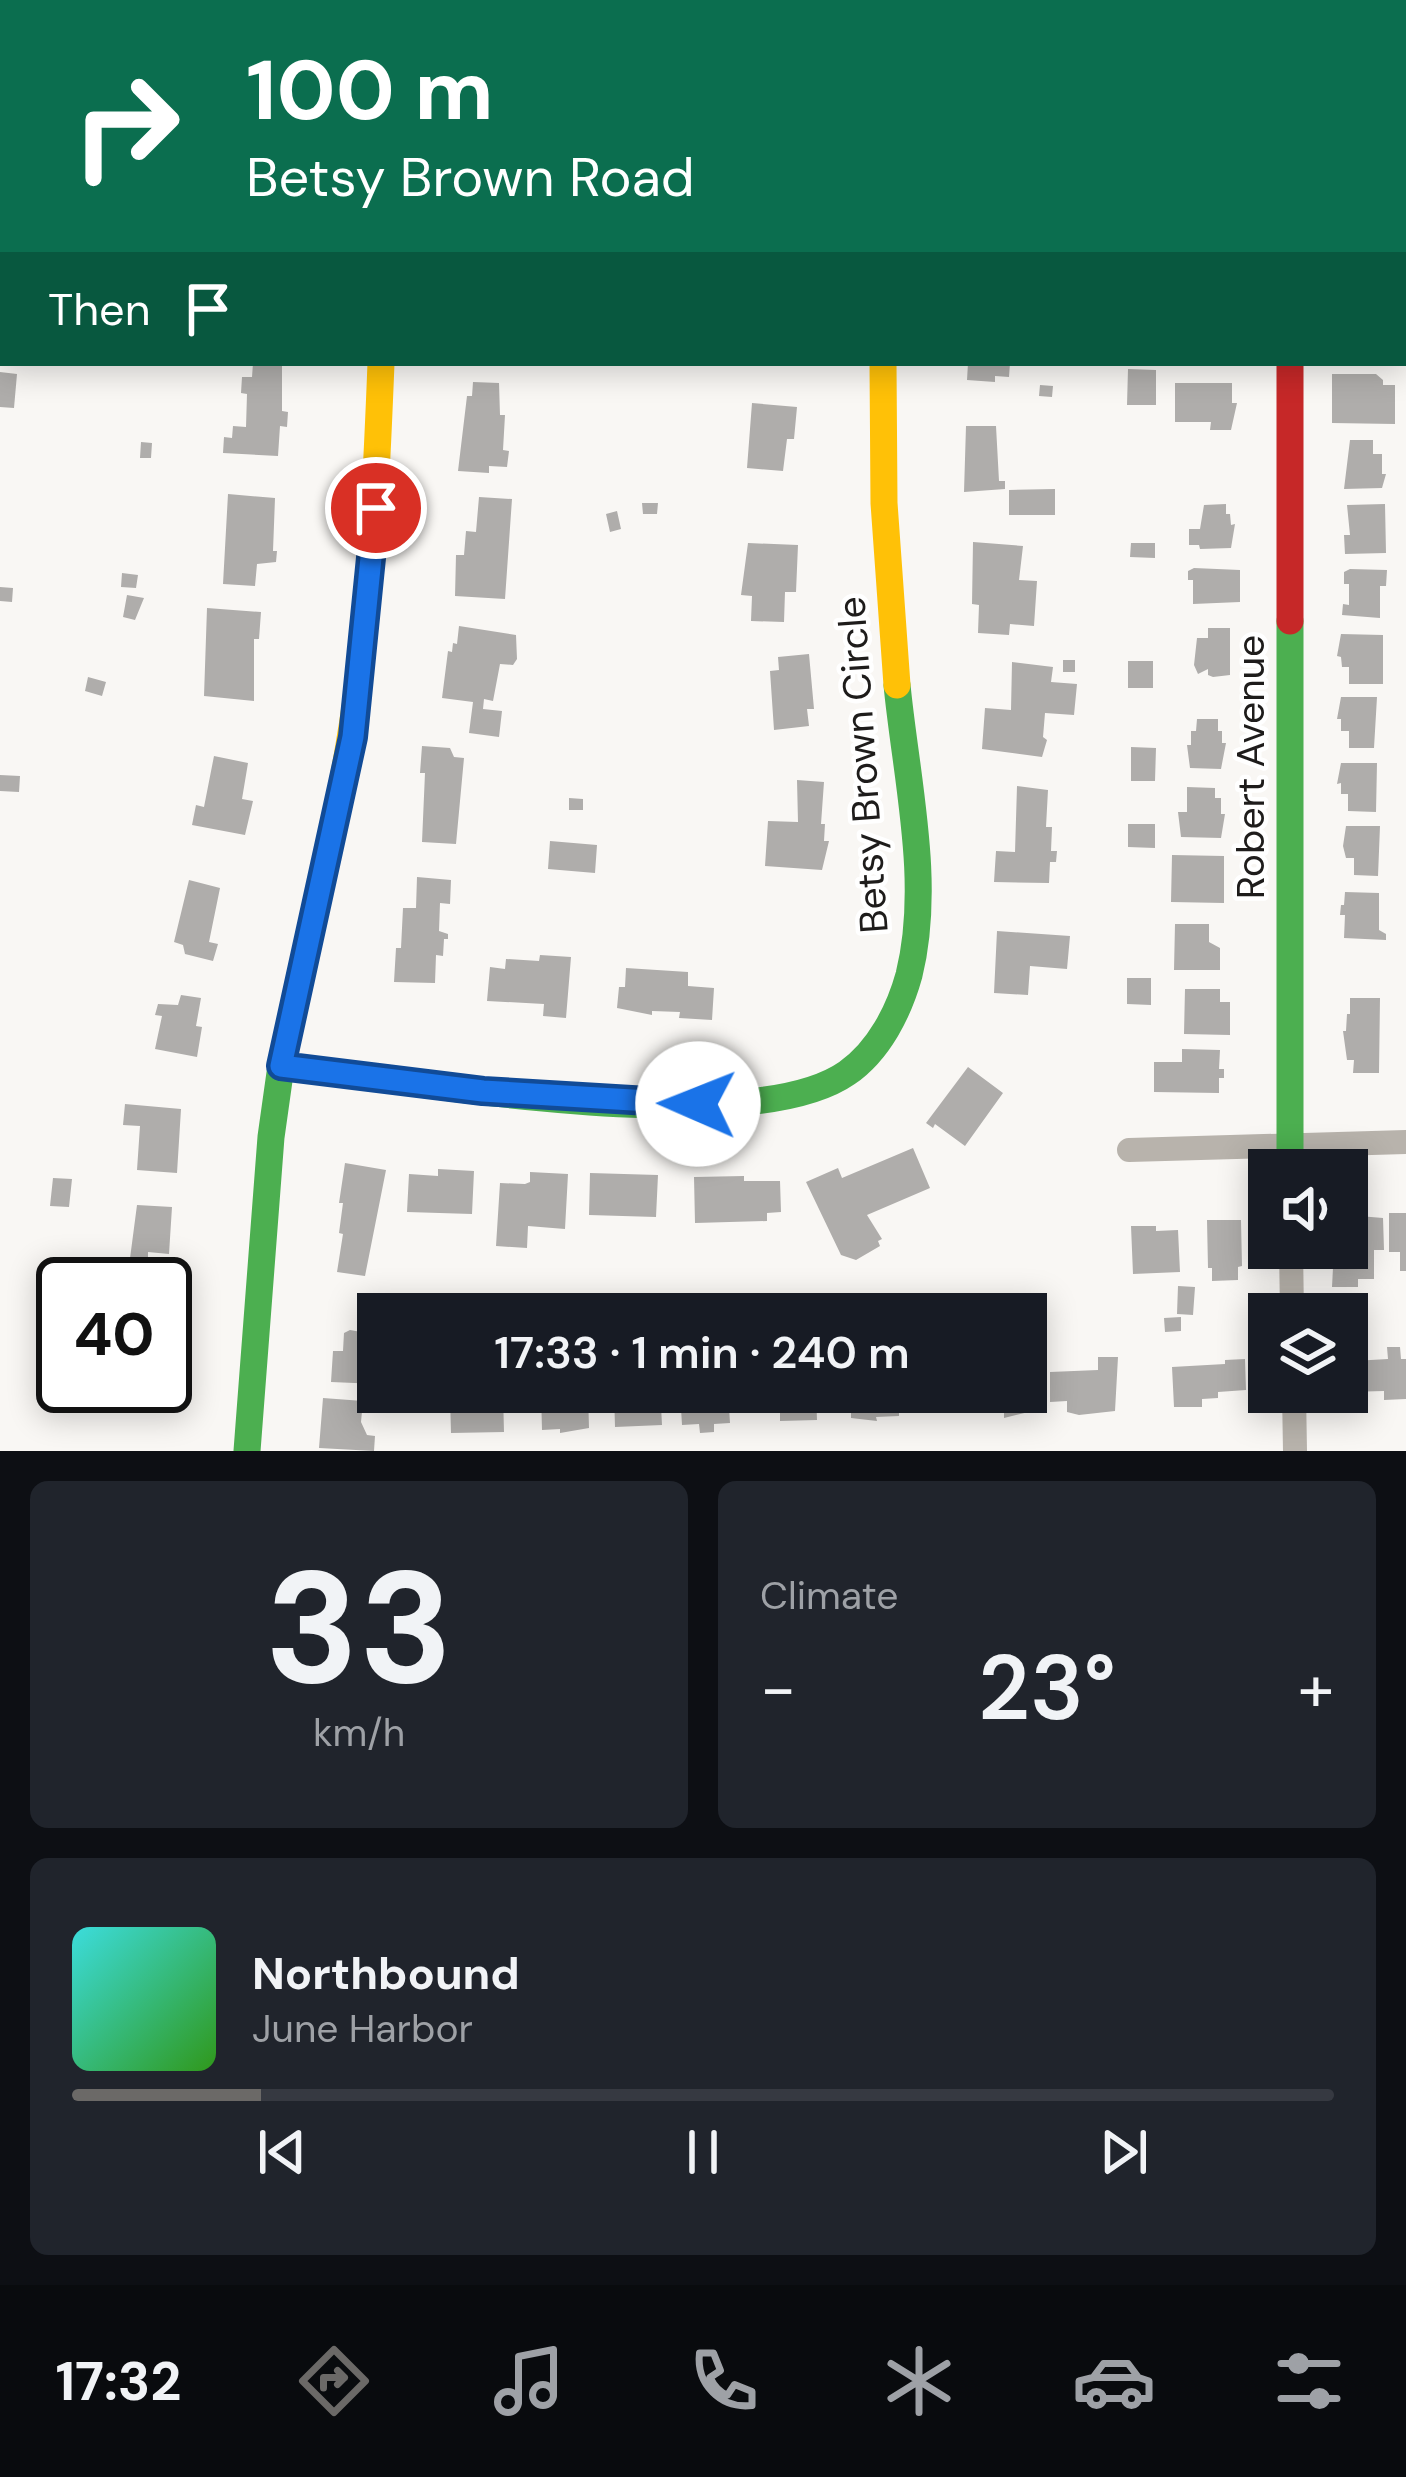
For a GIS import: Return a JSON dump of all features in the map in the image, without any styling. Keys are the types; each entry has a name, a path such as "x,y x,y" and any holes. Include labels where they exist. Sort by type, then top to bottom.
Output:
{"street":[{"path":"247,1451 269,1160 281,1066 353,737 374,551 381,366"},
{"name":"Betsy Brown Circle","path":"281,1066 483,1091 698,1104 812,1087 844,1076 866,1056 900,1005 914,948 914,859 883,520 883,366"},
{"name":"Robert Avenue","path":"1290,366 1290,1149"},
{"path":"1355,1149 1406,1142"},
{"path":"1129,1150 1248,1156"},
{"path":"1294,1413 1295,1451"}],"building":[{"path":"253,366 282,366 282,411 288,412 287,427 280,426 278,456 223,453 224,437 232,438 233,426 246,427 247,394 241,393 242,377 252,377"},
{"path":"968,366 1010,366 1009,377 995,376 995,382 967,380"},
{"path":"1128,369 1156,370 1156,405 1127,405"},
{"path":"0,372 17,374 14,408 0,407"},
{"path":"1332,374 1376,374 1383,385 1395,385 1395,424 1332,423"},
{"path":"473,382 499,383 500,415 505,415 507,467 489,466 489,473 458,471"},
{"path":"1175,383 1232,383 1232,403 1237,403 1231,430 1210,430 1211,422 1175,422"},
{"path":"1040,385 1053,386 1052,397 1039,396"},
{"path":"752,403 797,407 794,439 787,439 783,471 747,468"},
{"path":"966,426 996,426 999,481 1005,481 1005,489 964,492"},
{"path":"1350,440 1373,440 1373,454 1382,454 1382,474 1386,474 1382,488 1344,489"},
{"path":"141,442 152,443 151,458 140,458"},
{"path":"1055,489 1055,515 1009,515 1009,490"},
{"path":"228,494 275,498 276,562 257,564 255,586 223,584"},
{"path":"479,497 512,499 505,599 455,596 456,555 464,555 466,531 476,532"},
{"path":"642,503 658,503 657,514 643,514"},
{"path":"1226,504 1226,514 1230,514 1231,525 1235,524 1231,548 1189,545 1189,529 1200,529 1204,505"},
{"path":"1385,504 1386,553 1345,554 1344,535 1350,535 1347,505"},
{"path":"617,511 621,529 610,532 606,514"},
{"path":"973,542 1023,546 1019,580 1037,581 1034,626 1010,624 1009,635 978,633 979,605 972,604"},
{"path":"748,543 798,545 796,592 785,592 784,622 751,621 752,596 741,595"},
{"path":"1131,543 1155,543 1155,558 1130,557"},
{"path":"1240,570 1240,602 1193,604 1188,571"},
{"path":"1387,570 1386,586 1380,586 1380,618 1342,615 1343,604 1349,605 1344,572"},
{"path":"122,573 138,575 136,588 121,587"},
{"path":"0,587 13,588 12,602 0,601"},
{"path":"127,595 144,598 135,620 123,617"},
{"path":"207,608 261,612 259,639 254,639 254,701 204,696"},
{"path":"459,626 516,635 517,659 513,665 500,664 493,701 484,699 483,709 502,711 499,737 469,733 473,702 442,698 448,651 457,644"},
{"path":"1208,628 1230,628 1230,675 1213,677 1208,669 1198,674 1194,665 1197,638 1208,638"},
{"path":"1341,634 1383,635 1383,684 1349,684 1349,667 1342,667 1337,656"},
{"path":"809,654 814,709 807,709 809,726 774,730 770,671 779,670 778,657"},
{"path":"1063,660 1075,660 1075,672 1063,672"},
{"path":"1128,661 1153,661 1153,688 1128,688"},
{"path":"1012,662 1053,667 1051,682 1077,684 1074,715 1045,713 1043,737 1047,740 1042,757 982,749 985,708 1011,710"},
{"path":"88,677 106,682 102,696 85,691"},
{"path":"1341,697 1377,697 1374,748 1349,748 1349,731 1341,731 1341,719 1337,719"},
{"path":"1197,719 1218,719 1222,743 1226,743 1221,769 1190,768 1187,745 1191,745"},
{"path":"422,746 450,748 454,757 464,758 456,844 422,842"},
{"path":"1131,747 1156,748 1155,781 1131,781"},
{"path":"214,756 248,763 242,799 253,801 245,835 192,825 196,805 204,807"},
{"path":"1341,763 1377,763 1376,812 1348,811 1348,794 1341,794 1341,783 1337,784"},
{"path":"0,775 20,776 19,792 0,791"},
{"path":"797,780 824,782 821,824 825,824 824,841 829,841 822,870 765,866 768,821 798,822"},
{"path":"1017,786 1048,790 1046,827 1052,827 1051,851 1057,851 1056,862 1050,862 1049,883 994,882 996,851 1015,852"},
{"path":"1187,787 1215,788 1221,814 1225,814 1221,838 1181,837 1178,812 1187,812"},
{"path":"569,798 583,799 583,810 569,810"},
{"path":"1128,824 1155,824 1155,848 1128,847"},
{"path":"1346,826 1380,826 1378,876 1354,875 1354,858 1346,858 1343,846"},
{"path":"550,841 597,845 595,873 548,869"},
{"path":"1172,855 1224,856 1224,903 1171,902"},
{"path":"417,877 451,880 450,904 440,903 439,931 448,934 448,939 444,939 443,956 436,955 435,983 394,982 403,908 416,908"},
{"path":"189,880 220,888 209,942 218,944 213,961 185,954 183,945 174,942"},
{"path":"1345,892 1379,893 1379,930 1386,940 1344,938 1345,915 1340,915"},
{"path":"1175,924 1209,924 1209,942 1220,948 1220,970 1174,970"},
{"path":"997,931 1070,936 1067,969 1030,966 1028,995 994,993"},
{"path":"540,955 571,957 566,1018 543,1016 544,1004 487,1001 490,967 505,969 506,959 539,961"},
{"path":"626,968 688,972 688,986 714,988 712,1020 679,1018 680,1012 652,1011 652,1015 617,1008"},
{"path":"1127,978 1151,978 1151,1005 1127,1004"},
{"path":"1185,989 1220,989 1220,1002 1230,1002 1230,1035 1184,1034"},
{"path":"181,995 201,998 197,1057 155,1049 162,1016 155,1015 158,1004 178,1005"},
{"path":"1350,998 1380,998 1379,1073 1353,1073 1354,1060 1347,1060 1343,1031"},
{"path":"1182,1049 1220,1050 1219,1069 1224,1069 1224,1078 1219,1078 1219,1093 1154,1092 1154,1062 1182,1062"},
{"path":"968,1067 1003,1093 965,1146 935,1124 933,1128 926,1123"},
{"path":"125,1104 181,1109 177,1173 137,1170 140,1126 123,1125"},
{"path":"913,1148 930,1188 867,1215 882,1239 880,1246 856,1260 841,1255 806,1182 838,1168 842,1178"},
{"path":"345,1163 386,1170 365,1276 337,1272"},
{"path":"438,1169 474,1171 472,1214 407,1212 409,1174 438,1176"},
{"path":"530,1172 568,1174 565,1229 528,1226 527,1248 496,1246 500,1183 525,1184 530,1182"},
{"path":"590,1173 658,1175 656,1217 589,1215"},
{"path":"744,1176 744,1181 780,1181 781,1212 767,1213 767,1221 695,1223 694,1177"},
{"path":"53,1178 72,1179 69,1207 50,1206"},
{"path":"137,1205 172,1207 169,1254 148,1252 148,1257 130,1257"},
{"path":"1389,1213 1406,1213 1406,1271 1400,1271 1400,1252 1389,1252"},
{"path":"1368,1217 1383,1218 1384,1250 1374,1250 1374,1279 1358,1279 1358,1287 1332,1287 1333,1269 1368,1269"},
{"path":"1207,1220 1241,1220 1238,1280 1212,1281"},
{"path":"1131,1226 1178,1230 1180,1272 1133,1274"},
{"path":"1178,1286 1195,1287 1193,1315 1177,1314"},
{"path":"1181,1317 1181,1331 1165,1332 1164,1318"},
{"path":"357,1331 357,1383 331,1382 333,1351 343,1351 344,1333"},
{"path":"1387,1347 1400,1347 1401,1359 1406,1359 1406,1399 1384,1400 1384,1391 1368,1391 1368,1360 1388,1359"},
{"path":"1098,1357 1118,1357 1115,1411 1079,1415 1067,1412 1067,1401 1050,1402 1050,1372 1098,1370"},
{"path":"1245,1359 1246,1390 1218,1392 1218,1398 1202,1399 1202,1407 1174,1407 1172,1367"},
{"path":"323,1398 357,1401 367,1435 375,1436 374,1451 319,1448"},
{"path":"450,1413 504,1413 504,1432 451,1433"},
{"path":"542,1413 589,1413 589,1428 560,1433 560,1429 542,1430"},
{"path":"615,1413 661,1413 662,1425 615,1427"},
{"path":"681,1413 729,1413 730,1423 714,1424 714,1432 700,1433 699,1424 682,1425"},
{"path":"780,1413 817,1413 817,1420 780,1421"},
{"path":"851,1413 899,1413 876,1417 877,1421 851,1418"}],"traffic: fast":[{"path":"1290,621 1290,1149"},
{"path":"281,1066 573,1101 657,1105 734,1103 799,1093 847,1073 878,1042 893,1016 909,975 915,940 918,867 897,685"},
{"path":"247,1451 271,1137 281,1066 334,822"}],"traffic: slow":[{"path":"334,822 362,651 381,366"},
{"path":"883,366 884,503 897,685"}],"traffic: jam":[{"path":"1290,366 1290,621"}],"route":[{"path":"376,508 353,737 281,1066 483,1091 698,1104"}]}
